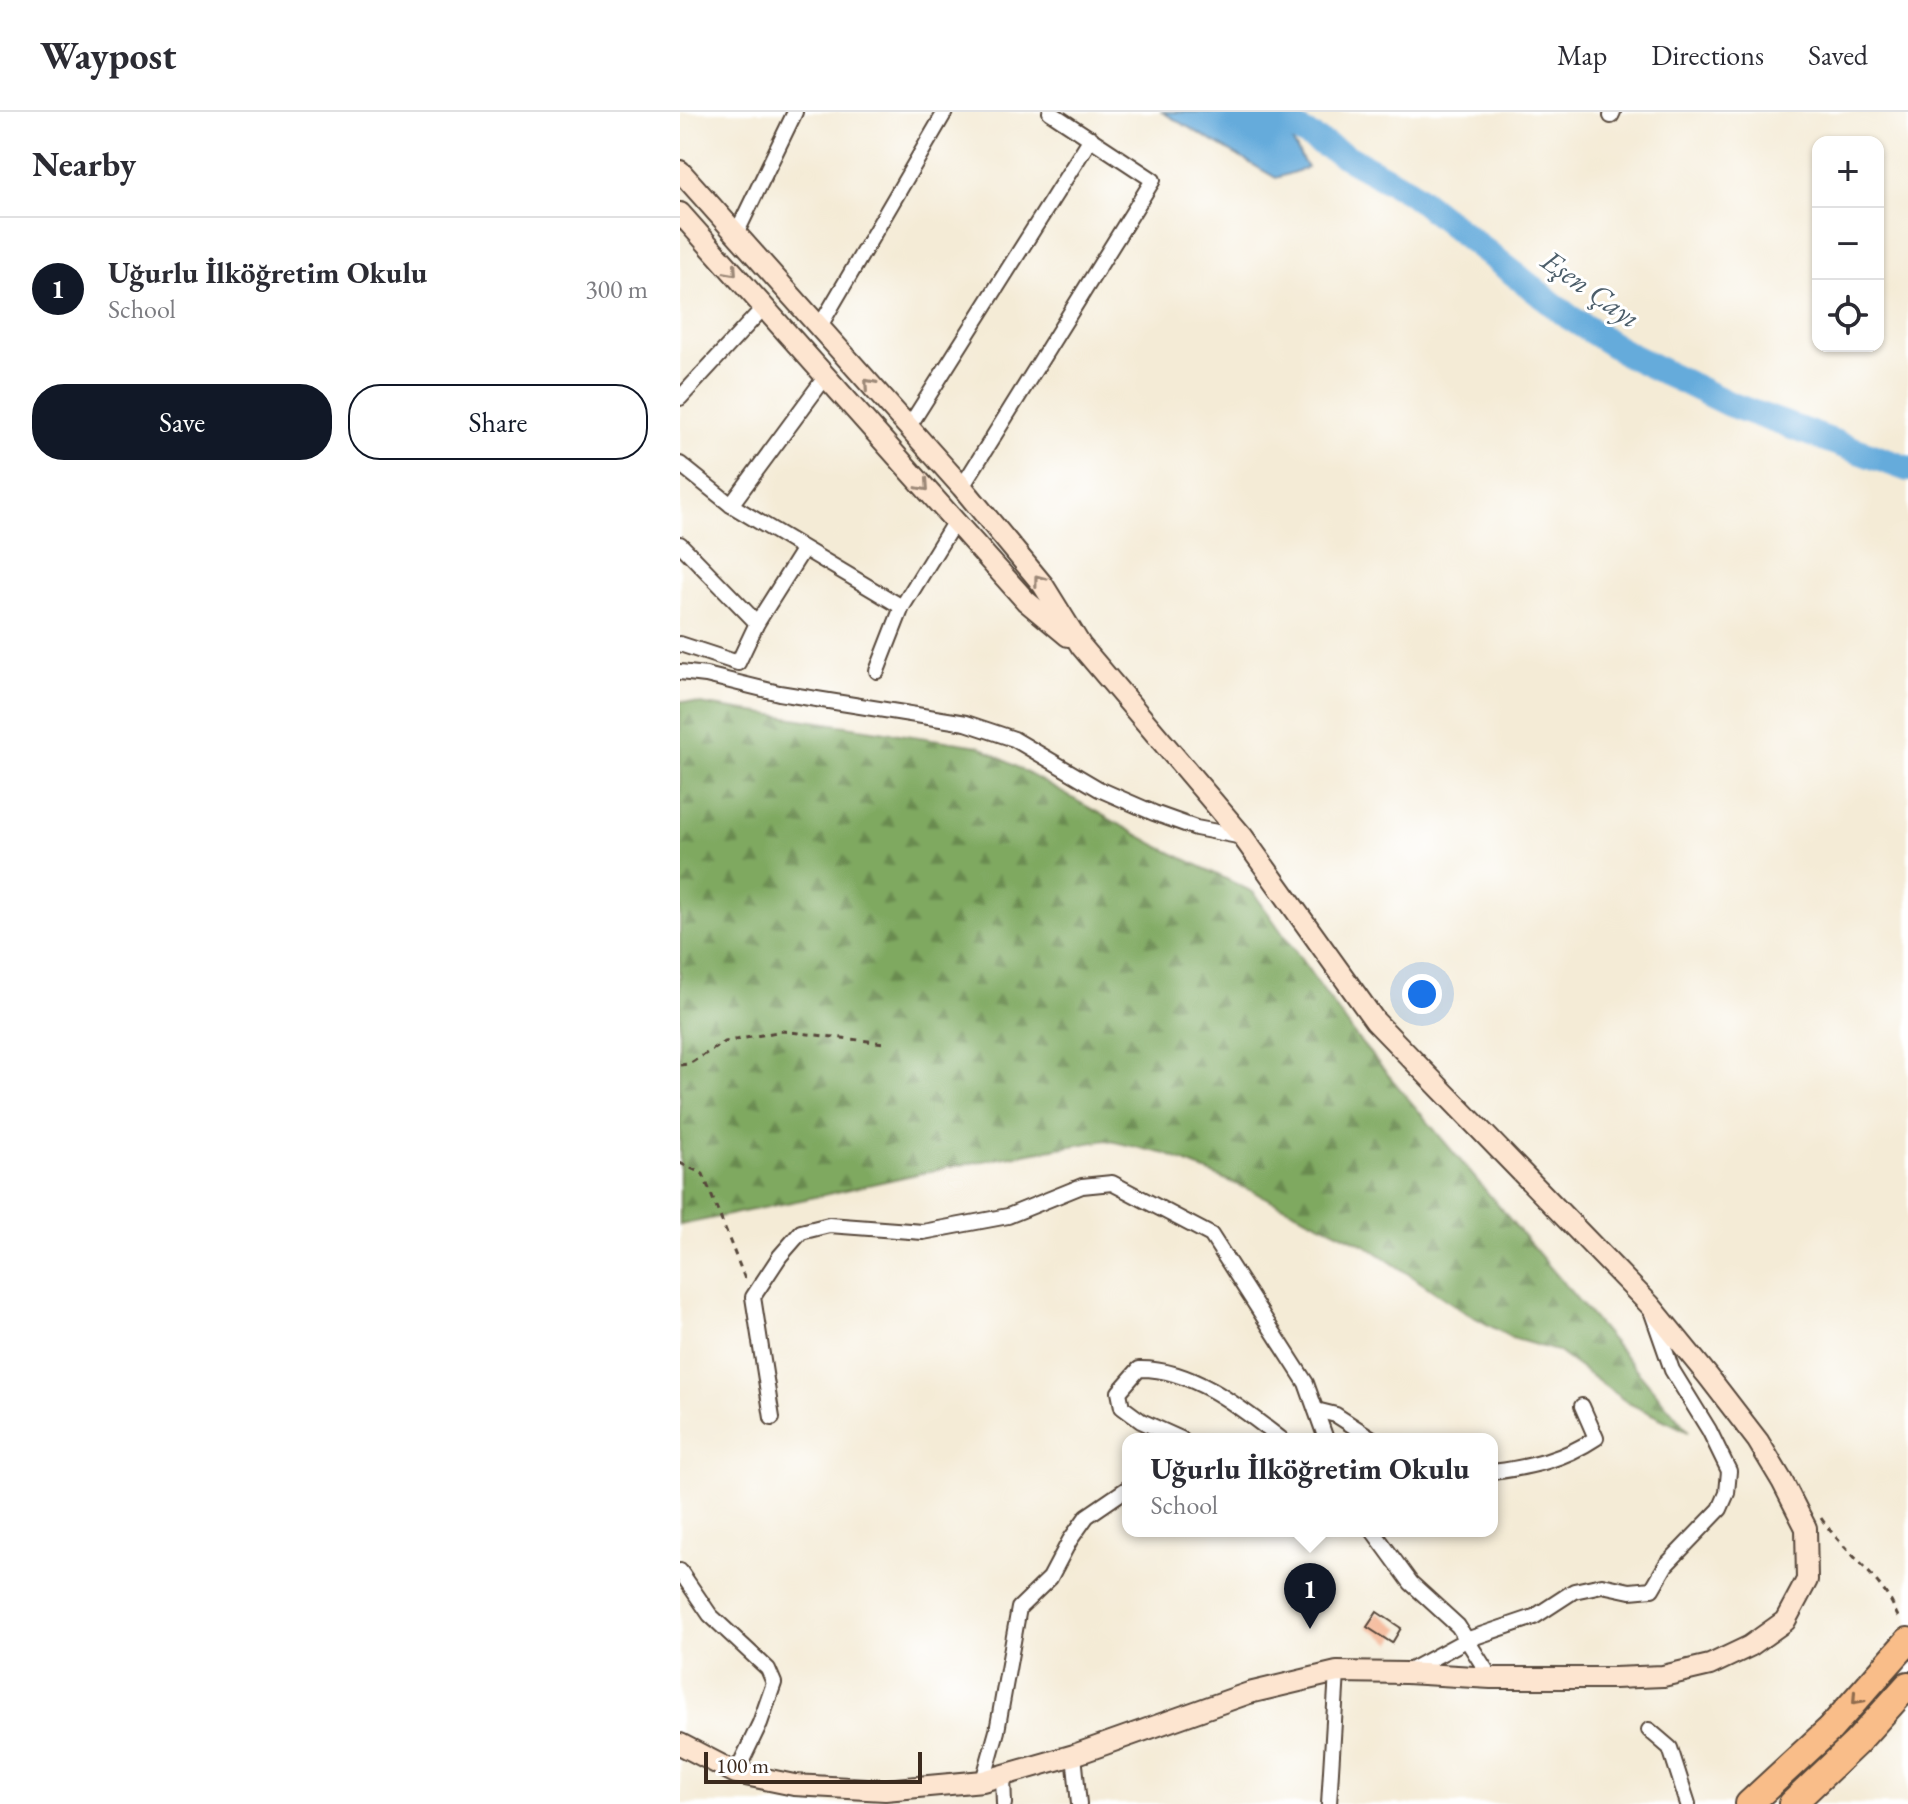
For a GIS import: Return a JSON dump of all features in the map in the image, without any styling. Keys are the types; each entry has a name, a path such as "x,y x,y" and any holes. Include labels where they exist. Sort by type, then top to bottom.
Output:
{"highway":[{"path":"1749,1804 1830,1729 1908,1641"},
{"path":"1792,1804 1856,1743 1908,1685"}],"street":[{"path":"736,234 795,112"},
{"path":"820,326 945,112"},
{"path":"962,487 1153,180 1050,112"},
{"path":"908,428 1091,138"},
{"path":"680,171 962,487 1043,585 1081,646 1243,837 1375,1021 1650,1305 1758,1441 1782,1481 1806,1528 1807,1580 1785,1621 1750,1646 1710,1665 1650,1676 1491,1678 1337,1672 1249,1693 1074,1755 993,1778 885,1790 794,1785 736,1773 680,1744"},
{"path":"680,213 1026,601 1081,646"},
{"path":"680,398 764,307"},
{"path":"731,505 826,376"},
{"path":"680,464 731,505 902,607"},
{"path":"877,671 902,607 955,521"},
{"path":"680,544 757,623"},
{"path":"680,644 738,663 757,623 803,550"},
{"path":"680,672 706,675 779,693 966,723 1014,739 1099,789 1154,813 1196,828 1243,837"},
{"path":"772,1418 753,1297 780,1256 801,1232 829,1225 923,1232 1008,1216 1082,1186 1112,1183 1211,1235 1306,1383 1324,1433"},
{"path":"1406,1673 1466,1640 1534,1617 1574,1591 1602,1585 1630,1591 1652,1589 1673,1557 1720,1509 1727,1493 1729,1471 1709,1430 1672,1370 1650,1305"},
{"path":"1168,1433 1141,1421 1122,1407 1119,1392 1139,1369 1159,1368 1196,1383 1247,1413 1273,1433"},
{"path":"1498,1471 1541,1465 1576,1452 1596,1438 1582,1406"},
{"path":"1316,1410 1336,1415 1364,1433"},
{"path":"1004,1804 993,1778 997,1731 1019,1608 1050,1578 1087,1516 1122,1492"},
{"path":"1377,1537 1411,1583 1458,1626 1491,1678"},
{"path":"680,1571 710,1615 768,1669 774,1683 760,1723 736,1773"},
{"path":"1329,1804 1337,1672"},
{"path":"1649,1730 1670,1748 1688,1804"},
{"path":"1074,1755 1079,1804"}],"path":[{"path":"680,1065 689,1064 725,1042 782,1031 885,1043"},
{"path":"680,1163 703,1174 753,1297"},
{"path":"1821,1518 1835,1540 1855,1557 1891,1600 1897,1617 1908,1626"}],"green space":[{"path":"680,701 979,746 1158,846 1253,892 1357,1038 1689,1432 1628,1403 1557,1351 1512,1338 1463,1311 1367,1246 1166,1154 1106,1140 948,1167 680,1225"}],"water":[{"path":"1162,112 1276,112 1307,168 1276,178"}],"building":[{"path":"1377,1612 1401,1628 1392,1643 1367,1627"}],"waterway":[{"name":"Eşen Çayı","path":"1265,112 1409,191 1569,317 1629,355 1729,404 1908,469"}],"place":[{"name":"Uğurlu İlköğretim Okulu","path":"1310,1629"}]}
